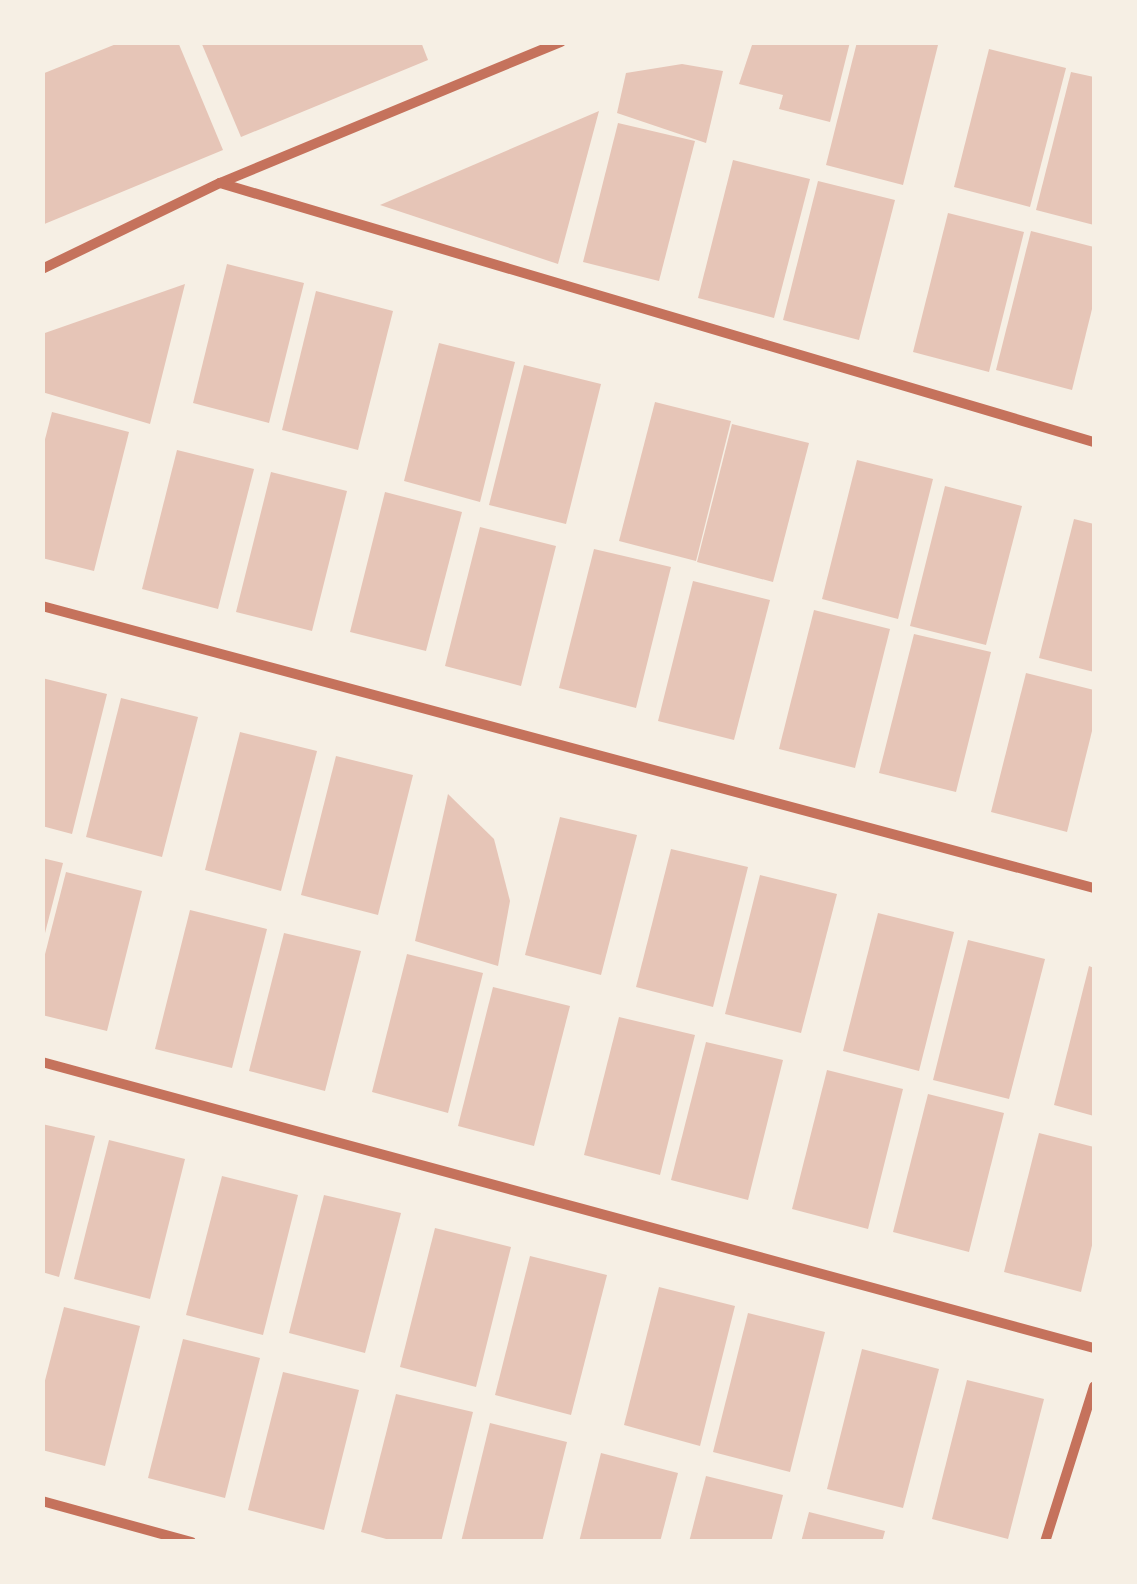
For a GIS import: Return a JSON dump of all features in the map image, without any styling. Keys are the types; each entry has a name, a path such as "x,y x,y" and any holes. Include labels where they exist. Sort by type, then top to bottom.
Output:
{"street":[{"path":"42,270 220,183 561,42"},
{"path":"220,183 1094,442"},
{"path":"42,606 1094,888"},
{"path":"42,1062 1094,1348"},
{"path":"1045,1542 1094,1386"},
{"path":"42,1501 192,1542"}],"building":[{"path":"121,42 178,42 223,150 42,225 42,74"},
{"path":"201,42 421,42 428,60 241,137"},
{"path":"753,42 850,42 830,122 779,109 783,95 739,84"},
{"path":"857,42 938,45 903,185 826,165"},
{"path":"989,49 1066,68 1030,207 954,187"},
{"path":"682,64 723,71 706,143 617,113 626,73"},
{"path":"1071,72 1094,77 1094,225 1036,210"},
{"path":"599,111 558,264 380,205"},
{"path":"618,123 695,141 659,281 583,262"},
{"path":"733,160 810,179 774,318 698,298"},
{"path":"818,181 895,200 859,340 783,320"},
{"path":"948,213 1024,232 989,372 913,352"},
{"path":"1031,231 1094,247 1094,301 1072,390 996,370"},
{"path":"227,264 304,283 269,423 193,403"},
{"path":"185,284 150,424 42,392 42,334"},
{"path":"316,291 393,311 358,450 282,430"},
{"path":"439,343 515,362 480,502 404,481"},
{"path":"524,365 601,384 566,524 489,505"},
{"path":"655,402 731,421 696,561 619,541"},
{"path":"52,412 129,432 94,571 42,558 42,451"},
{"path":"732,424 809,443 773,582 697,562"},
{"path":"177,450 254,469 218,609 142,589"},
{"path":"857,460 933,479 898,619 822,599"},
{"path":"271,472 347,491 312,631 236,612"},
{"path":"945,486 1022,506 986,645 910,626"},
{"path":"385,492 462,512 426,651 350,632"},
{"path":"1074,519 1094,524 1094,672 1039,658"},
{"path":"480,527 556,546 521,686 445,666"},
{"path":"594,549 671,567 636,708 559,688"},
{"path":"693,581 770,600 734,740 658,721"},
{"path":"814,610 890,629 855,768 779,749"},
{"path":"914,634 991,652 956,792 879,773"},
{"path":"1026,673 1094,690 1094,723 1067,832 991,812"},
{"path":"42,678 107,694 72,834 42,826"},
{"path":"121,698 198,717 162,857 86,837"},
{"path":"240,732 317,751 281,891 205,870"},
{"path":"336,756 413,775 378,915 301,895"},
{"path":"448,794 494,839 510,901 498,966 415,941"},
{"path":"560,817 637,835 601,975 525,955"},
{"path":"671,849 748,867 713,1007 636,987"},
{"path":"42,858 63,863 44,937 42,937"},
{"path":"66,872 142,891 107,1031 42,1015 42,966"},
{"path":"760,875 837,894 801,1033 725,1014"},
{"path":"190,910 267,929 232,1068 155,1049"},
{"path":"878,913 954,932 919,1071 843,1051"},
{"path":"284,933 361,951 325,1091 249,1071"},
{"path":"968,940 1045,959 1009,1099 933,1080"},
{"path":"407,954 483,973 448,1113 372,1092"},
{"path":"1089,966 1094,968 1094,1116 1054,1105"},
{"path":"493,987 570,1006 534,1146 458,1126"},
{"path":"619,1017 695,1035 660,1175 584,1155"},
{"path":"706,1042 783,1060 748,1200 671,1180"},
{"path":"827,1070 903,1089 868,1229 792,1209"},
{"path":"928,1094 1004,1113 969,1252 893,1232"},
{"path":"42,1124 95,1136 59,1277 42,1272"},
{"path":"1039,1133 1094,1147 1094,1237 1081,1292 1004,1272"},
{"path":"109,1140 185,1159 150,1299 74,1279"},
{"path":"222,1176 298,1195 263,1335 186,1315"},
{"path":"324,1195 401,1213 365,1353 289,1333"},
{"path":"435,1228 511,1247 476,1387 400,1367"},
{"path":"530,1256 607,1275 571,1415 495,1395"},
{"path":"659,1287 735,1306 700,1446 624,1425"},
{"path":"64,1307 140,1326 105,1466 42,1450 42,1392"},
{"path":"748,1313 825,1332 790,1472 713,1452"},
{"path":"183,1339 260,1358 225,1498 148,1478"},
{"path":"862,1349 939,1369 903,1508 827,1489"},
{"path":"283,1372 359,1390 324,1530 248,1510"},
{"path":"967,1380 1044,1399 1008,1539 932,1519"},
{"path":"396,1394 473,1412 441,1542 397,1542 361,1532"},
{"path":"490,1423 567,1442 542,1542 461,1542"},
{"path":"601,1453 678,1473 660,1542 579,1542"},
{"path":"706,1476 783,1495 771,1542 689,1542"},
{"path":"809,1512 885,1531 882,1542 801,1542"}]}
